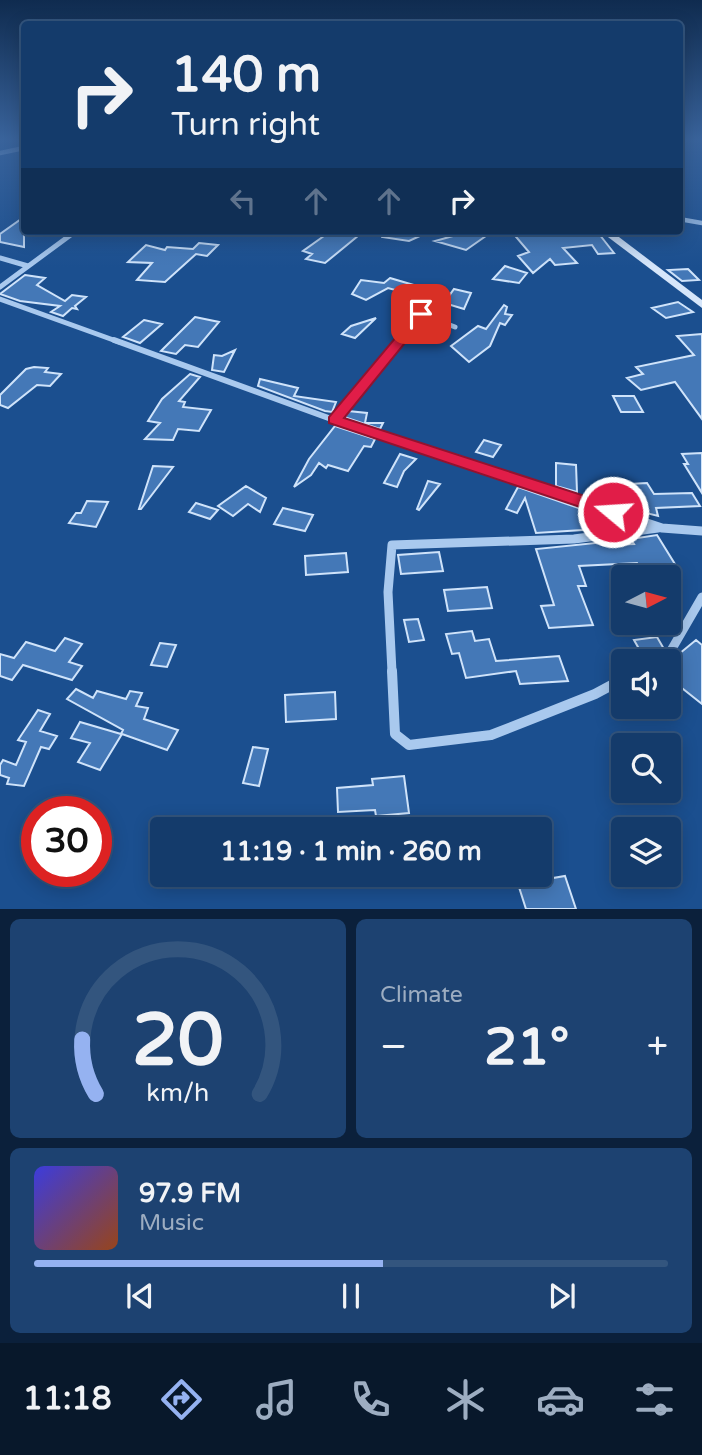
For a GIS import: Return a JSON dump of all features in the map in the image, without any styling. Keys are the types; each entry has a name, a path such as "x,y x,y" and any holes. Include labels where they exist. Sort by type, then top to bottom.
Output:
{"main road":[{"path":"610,235 702,305"}],"street":[{"path":"683,220 702,223"},
{"path":"0,287 71,235"},
{"path":"0,258 28,266"},
{"path":"0,299 334,420 662,528"},
{"path":"334,420 421,314 455,327"},
{"path":"611,685 491,735 410,745 395,734 388,592 392,545 574,539 662,528 702,531"},
{"path":"672,649 702,597"}],"building":[{"path":"21,219 24,247 0,242 0,234"},
{"path":"325,235 359,235 325,263 306,259 312,254 303,251"},
{"path":"382,235 422,235 409,241"},
{"path":"457,235 487,235 466,250 435,241"},
{"path":"514,235 600,235 614,253 598,254 592,245 563,248 577,263 555,265 550,259 533,273 518,256 529,252"},
{"path":"199,243 218,245 207,256 196,254 165,282 137,280 152,263 128,262 146,245 165,250 167,247 193,249"},
{"path":"505,266 527,273 519,283 493,279"},
{"path":"688,269 699,280 682,281 668,270"},
{"path":"25,275 45,278 37,285 65,301 72,295 86,297 75,306 77,309 72,308 63,316 51,312 60,306 20,301 0,294"},
{"path":"390,278 417,286 414,295 388,288 366,300 352,294 361,280 384,283"},
{"path":"454,289 471,293 464,309 444,303"},
{"path":"678,302 693,312 666,318 652,308"},
{"path":"504,305 507,307 505,314 512,315 505,325 500,323 490,346 469,362 451,346 478,326 486,329"},
{"path":"195,317 219,322 198,347 185,345 176,354 161,351"},
{"path":"376,318 355,338 342,334 351,326"},
{"path":"144,320 162,324 140,343 123,337"},
{"path":"702,334 702,419 675,382 641,390 627,378 643,374 636,367 694,355 677,336"},
{"path":"235,350 224,372 212,370 214,355 222,356"},
{"path":"48,368 45,372 61,374 50,386 37,385 8,408 0,405 0,395 26,369"},
{"path":"190,374 200,377 179,401 185,402 183,407 211,410 199,431 178,429 173,440 145,439 160,423 148,421 162,399"},
{"path":"260,379 298,388 294,396 336,402 332,412 325,411 258,386"},
{"path":"613,396 634,396 643,412 621,412"},
{"path":"348,411 367,413 365,423 383,423 380,429 344,417"},
{"path":"335,426 375,439 371,447 364,446 348,471 328,465 326,468 319,463 311,475 294,487 309,459"},
{"path":"484,440 501,445 493,457 476,452"},
{"path":"702,453 702,493 684,464 688,464 682,454"},
{"path":"400,454 416,459 404,471 397,487 384,483"},
{"path":"556,463 576,465 577,492 556,486"},
{"path":"153,466 173,467 139,509"},
{"path":"428,481 440,484 419,510 417,509"},
{"path":"647,483 654,494 692,493 700,506 656,508 658,516 614,505 613,499 619,499 612,485"},
{"path":"246,486 266,498 260,512 248,504 233,516 218,506"},
{"path":"518,487 590,512 598,529 536,533 525,498 517,513 506,509"},
{"path":"87,501 108,502 96,527 69,523 76,513 81,513"},
{"path":"196,503 218,510 210,519 189,512"},
{"path":"283,508 313,515 305,531 274,524"},
{"path":"657,535 676,565 637,563 579,566 586,586 578,586 593,625 549,628 541,606 554,605 536,549 605,542 606,545 634,544 631,539"},
{"path":"439,552 443,571 401,574 398,555"},
{"path":"346,553 348,572 306,575 305,556"},
{"path":"487,587 492,608 448,611 444,590"},
{"path":"418,619 424,640 409,642 404,620"},
{"path":"472,631 475,641 489,639 496,661 559,656 568,681 520,684 516,671 466,678 459,653 452,654 446,634"},
{"path":"657,637 664,649 639,649 634,640"},
{"path":"65,638 82,644 69,662 82,666 72,680 23,665 12,680 0,676 0,654 14,658 26,642 55,651"},
{"path":"696,640 702,645 702,704 681,687 681,652"},
{"path":"160,643 176,645 167,667 151,665"},
{"path":"76,689 93,698 97,691 126,699 130,691 142,693 136,706 148,708 144,719 178,730 167,750 122,734 100,770 78,762 90,743 71,738 80,722 121,734 123,730 67,699"},
{"path":"335,692 336,719 286,722 285,695"},
{"path":"38,710 50,714 40,731 57,736 49,749 41,747 24,786 7,784 9,778 0,775 0,765 3,760 16,765 26,742 18,740"},
{"path":"253,747 268,749 259,786 243,783"},
{"path":"404,776 409,813 376,816 375,810 338,812 337,788 373,785 372,779"},
{"path":"565,876 576,909 526,909 519,887 552,887 552,878"}],"route":[{"path":"421,314 334,420 613,512"}]}
